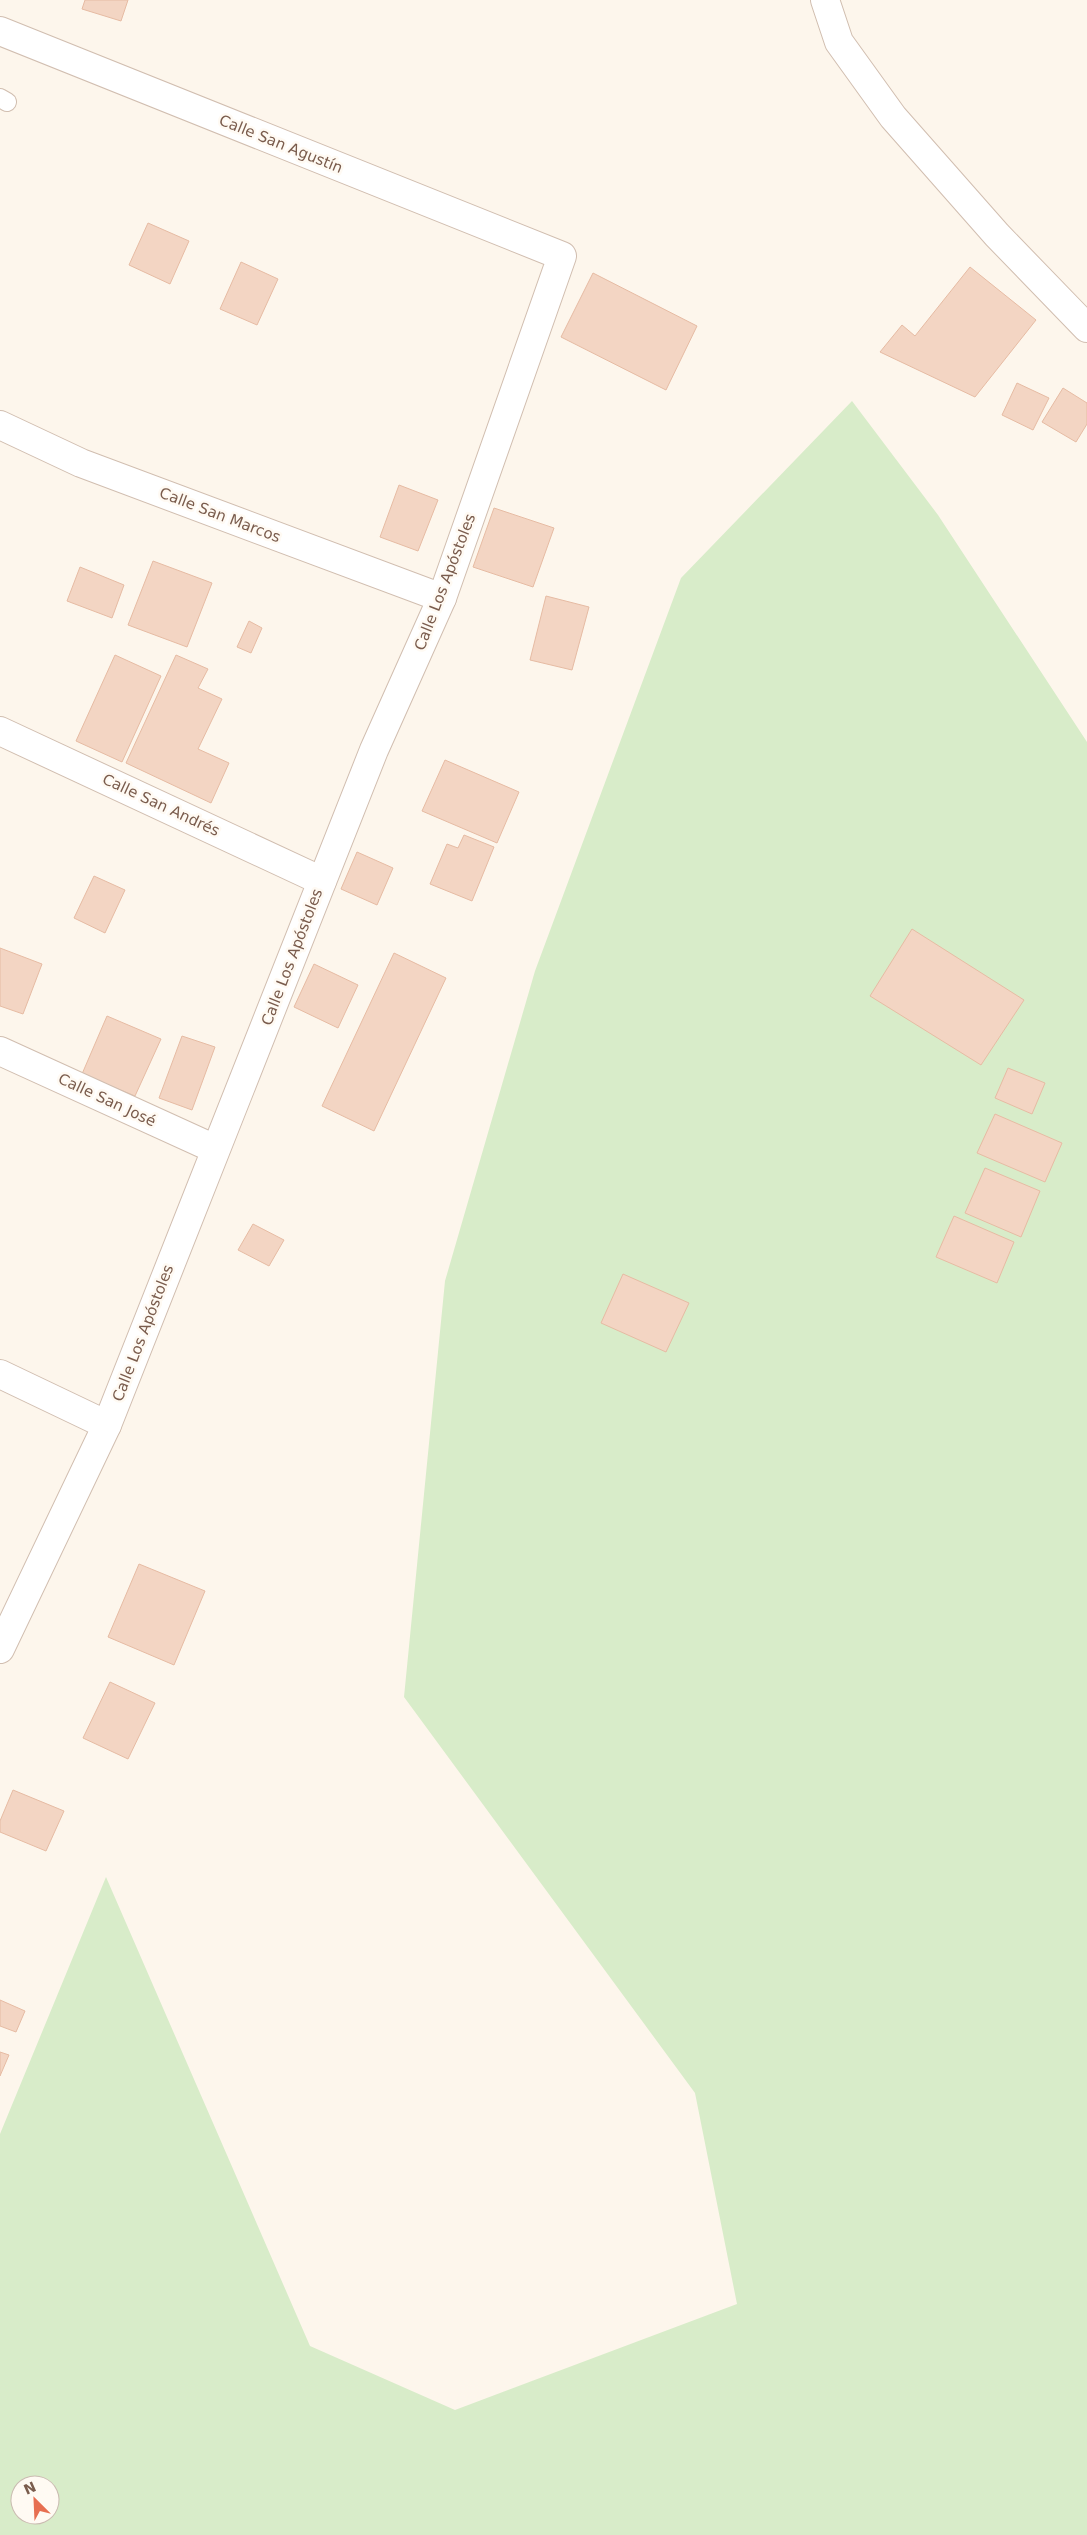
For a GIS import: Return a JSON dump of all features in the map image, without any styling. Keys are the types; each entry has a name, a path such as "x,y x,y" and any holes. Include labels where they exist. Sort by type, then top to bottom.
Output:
{"street":[{"path":"825,0 839,42 894,117 997,235 1087,328"},
{"name":"Calle San Agustín","path":"0,32 562,256"},
{"name":"Calle Los Apóstoles","path":"0,1649 107,1425 374,750 442,598 562,256"},
{"name":"Calle San Marcos","path":"0,425 82,463 442,598"},
{"name":"Calle San Andrés","path":"0,730 322,881"},
{"name":"Calle San José","path":"0,1051 215,1149"},
{"path":"0,1374 107,1425"}],"green space":[{"path":"852,401 938,515 1087,742 1087,2535 0,2535 0,2134 106,1877 310,2346 455,2410 737,2304 695,2093 404,1697 445,1281 535,971 681,578"}],"building":[{"path":"85,0 128,0 121,21 82,9"},
{"path":"148,223 189,241 170,284 129,265"},
{"path":"241,262 278,279 257,325 220,309"},
{"path":"970,267 1036,320 975,397 880,352 902,325 915,336"},
{"path":"593,273 697,326 666,390 561,337"},
{"path":"1017,383 1049,398 1033,430 1002,415"},
{"path":"1063,388 1087,403 1087,424 1076,442 1042,422"},
{"path":"399,485 438,500 418,551 380,537"},
{"path":"494,508 554,528 533,587 473,567"},
{"path":"153,561 212,583 187,647 128,625"},
{"path":"80,567 124,585 112,618 67,601"},
{"path":"546,596 589,607 572,670 530,660"},
{"path":"249,621 262,628 251,653 237,647"},
{"path":"115,655 161,676 122,762 76,741"},
{"path":"176,655 208,669 198,688 222,699 198,749 229,763 211,803 126,763"},
{"path":"445,760 519,792 497,843 422,811"},
{"path":"464,835 494,847 472,901 430,884 447,844 458,848"},
{"path":"357,852 393,868 377,905 341,889"},
{"path":"94,876 125,890 105,933 74,918"},
{"path":"912,929 1024,1000 981,1065 870,996"},
{"path":"0,948 42,964 23,1014 0,1006"},
{"path":"394,953 446,978 374,1131 322,1106"},
{"path":"314,964 358,985 338,1028 294,1007"},
{"path":"107,1016 161,1039 135,1096 82,1074"},
{"path":"182,1036 215,1047 192,1110 159,1098"},
{"path":"1008,1068 1045,1083 1032,1114 995,1098"},
{"path":"995,1114 1062,1143 1045,1182 977,1153"},
{"path":"985,1168 1040,1191 1021,1237 965,1213"},
{"path":"954,1216 1014,1242 997,1283 936,1257"},
{"path":"253,1224 284,1240 269,1266 238,1250"},
{"path":"623,1274 689,1303 666,1352 601,1323"},
{"path":"139,1564 205,1591 174,1665 108,1637"},
{"path":"110,1682 155,1703 128,1759 83,1738"},
{"path":"13,1790 64,1811 46,1851 0,1832 0,1821"},
{"path":"0,2000 25,2011 16,2032 0,2026"},
{"path":"0,2052 9,2055 0,2076"}]}
